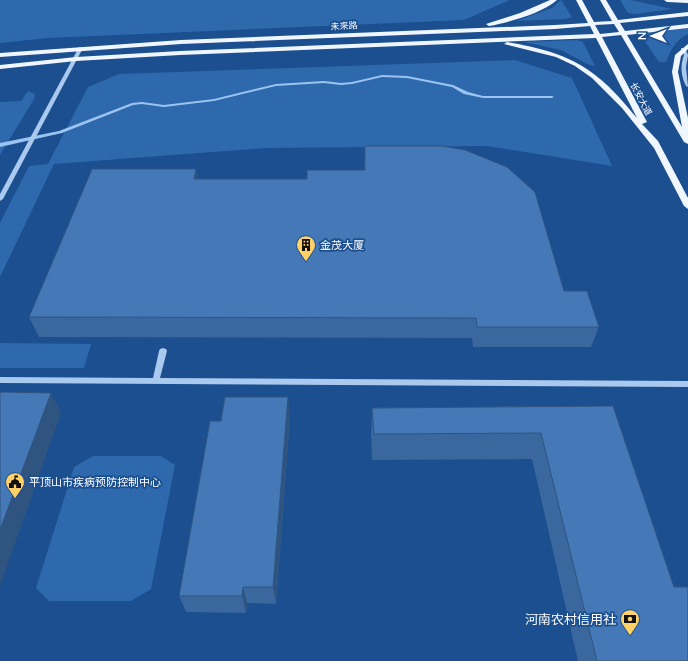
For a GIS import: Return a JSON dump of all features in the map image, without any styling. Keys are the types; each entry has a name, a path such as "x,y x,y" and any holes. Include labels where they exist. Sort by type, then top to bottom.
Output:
{"main road":[{"path":"457,30 498,22 542,8 554,0"},
{"name":"长安大道","path":"579,0 688,206"},
{"name":"长安大道","path":"603,0 688,142"},
{"path":"667,0 688,1"},
{"name":"未来路","path":"0,55 181,42 591,25 688,14"},
{"name":"未来路","path":"0,66 76,59 173,53 461,40 597,36 688,26"},
{"path":"461,40 527,47 555,54 587,70 618,98 656,146"},
{"path":"685,48 678,55 675,72 688,136"}],"street":[{"path":"0,199 81,48"},
{"path":"685,48 686,56 683,63 683,73 688,86"},
{"path":"156,381 163,351"},
{"path":"0,380 688,384"}],"shaded area":[{"path":"0,0 510,0 464,20 48,38 0,43"},
{"path":"561,0 572,17 565,19 516,21 552,8"},
{"path":"620,0 631,0 672,9 637,14 628,13"},
{"path":"688,28 688,34 674,45 666,62 659,62 642,37 646,33"},
{"path":"576,40 583,42 595,66 587,64 561,50 524,42"},
{"path":"515,60 572,78 612,166 487,146 266,148 54,164 0,277 0,223 29,166 48,164 88,87 119,74"},
{"path":"28,91 35,94 34,99 0,155 0,102 21,101"},
{"path":"0,343 91,344 84,368 0,368"},
{"path":"93,456 161,456 175,465 151,589 131,601 49,601 36,588 74,467"}],"building":[{"name":"金茂大厦","path":"365,146 442,146 465,150 507,167 535,192 564,291 587,291 599,327 477,327 476,318 29,317 92,169 196,169 194,179 307,179 307,170 365,170"},
{"path":"0,392 51,393 0,530"},
{"path":"225,397 288,397 273,587 243,587 242,596 179,596 210,421 221,421"},
{"path":"613,406 674,587 688,587 688,661 597,661 541,433 374,434 372,408"}],"waterway":[{"path":"0,145 60,132 132,104 142,103 164,106 214,100 276,85 324,82 341,84 382,76 407,77 453,86 466,93 483,97 552,97"}],"place":[{"name":"金茂大厦","path":"306,262"},
{"name":"平顶山市疾病预防控制中心","path":"15,499"},
{"name":"河南农村信用社","path":"630,636"}]}
